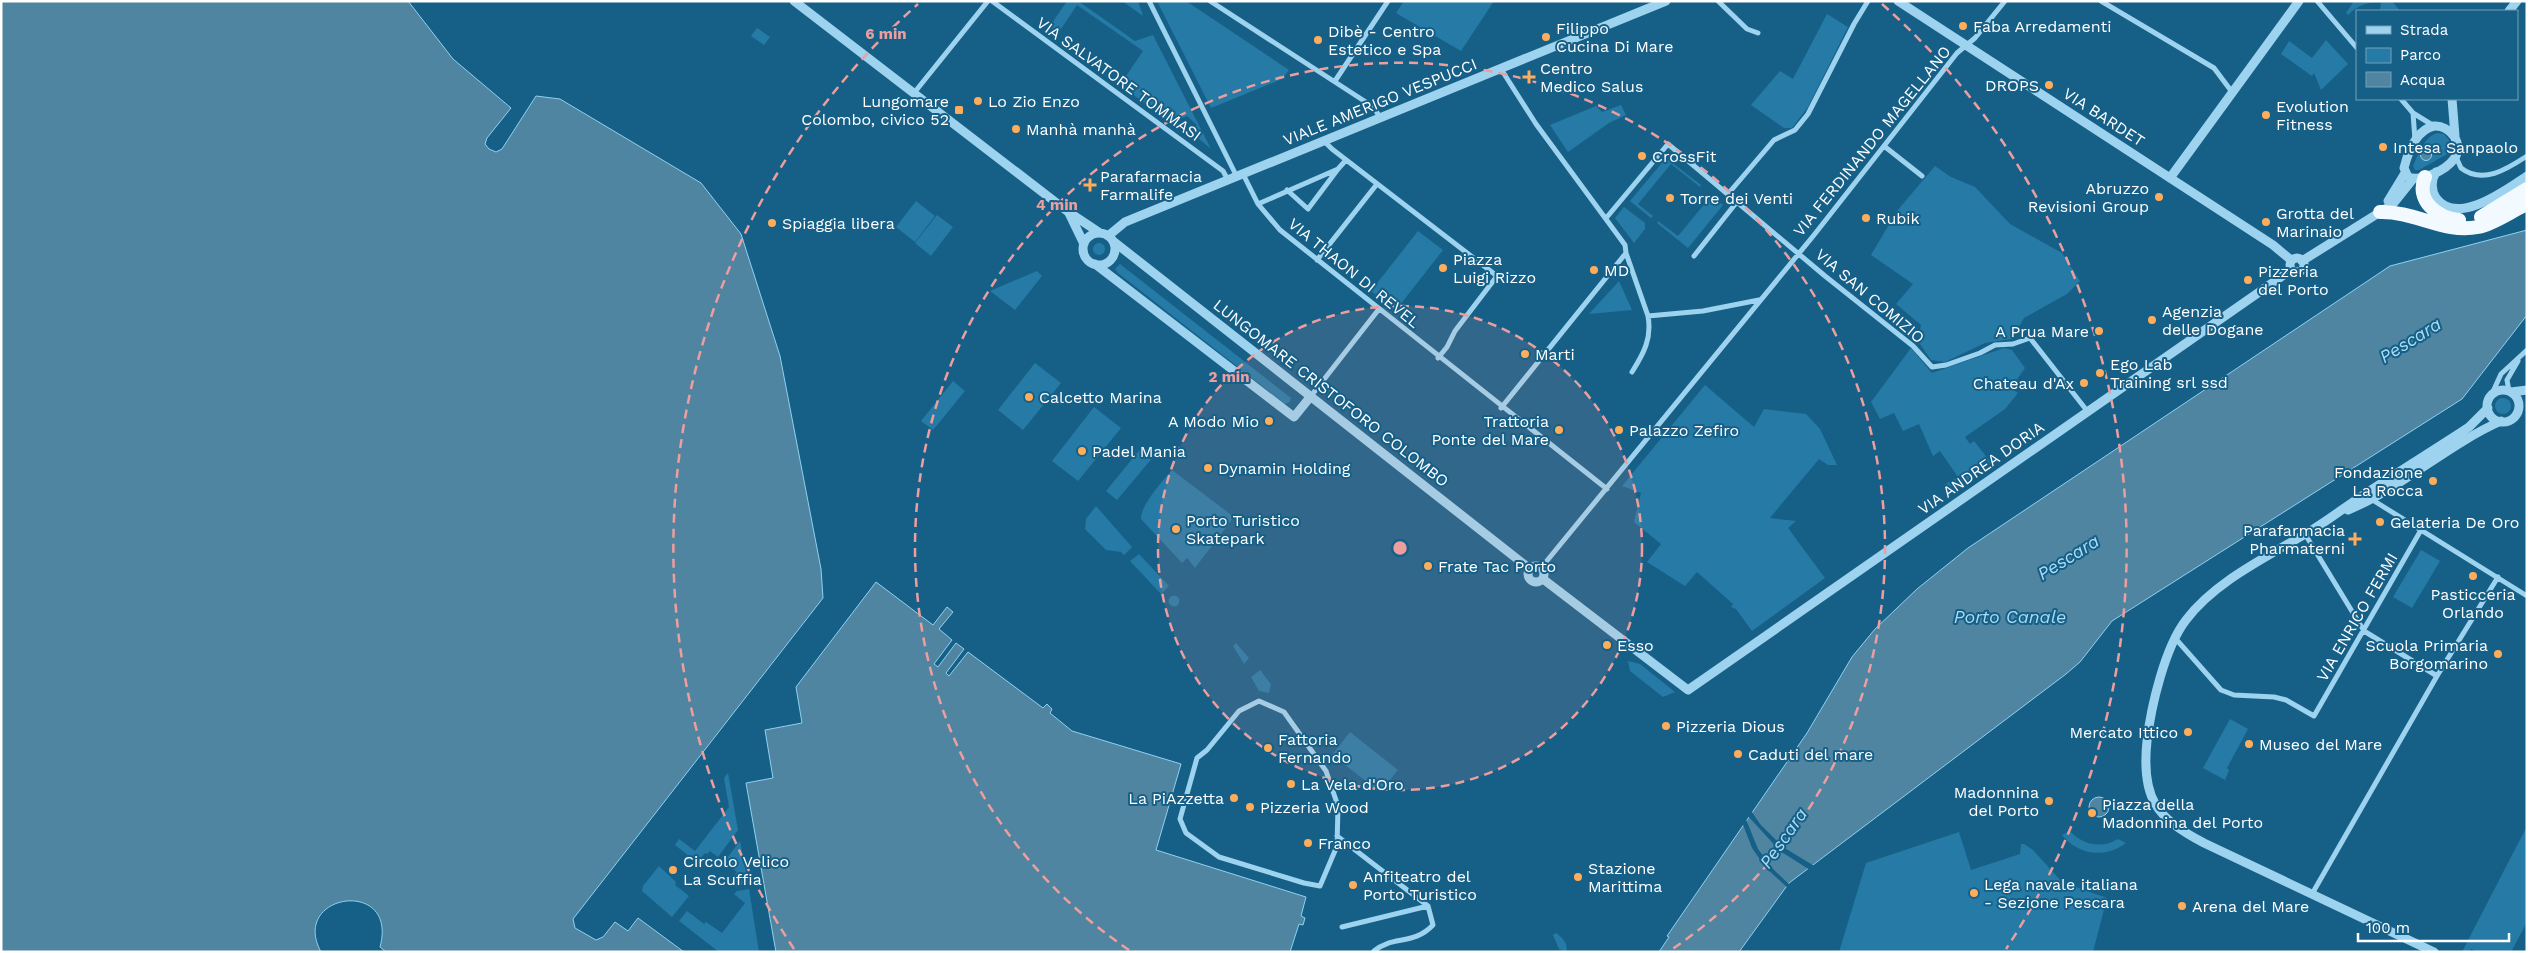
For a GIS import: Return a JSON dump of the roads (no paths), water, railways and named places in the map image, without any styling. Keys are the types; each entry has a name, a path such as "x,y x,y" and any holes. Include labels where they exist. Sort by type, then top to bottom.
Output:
{"highway":[{"path":"2424,176 2422,188 2428,205 2440,214 2457,219 2469,220 2485,216 2527,189"},
{"path":"2508,213 2527,199"},
{"path":"2380,212 2402,212 2457,228 2485,225 2527,204"}],"street":[{"name":"LUNGOMARE CRISTOFORO COLOMBO","path":"794,1 1068,211 1107,237 1530,569"},
{"path":"914,93 991,1"},
{"name":"VIA SALVATORE TOMMASI","path":"991,1 1223,171 1228,180"},
{"name":"VIA THAON DI REVEL","path":"1149,1 1240,175 1258,204 1280,230 1500,408 1606,489"},
{"path":"1210,1 1372,106 1380,118"},
{"path":"1335,81 1388,1"},
{"name":"VIALE AMERIGO VESPUCCI","path":"1107,237 1124,222 1666,1"},
{"path":"1718,1 1747,29 1758,33"},
{"path":"1728,194 1774,140 1795,130 1814,105 1854,24 1868,1"},
{"name":"VIA BARDET","path":"1898,1 2273,245 2291,260"},
{"name":"VIA FERDINANDO MAGELLANO","path":"1542,568 1799,252 1957,53 1975,38 2005,1"},
{"path":"2101,1 2214,68 2232,92"},
{"path":"2170,178 2299,1"},
{"path":"2317,1 2356,47"},
{"path":"1501,69 1536,124 1625,245 1651,330 1647,347 1632,372"},
{"path":"2402,100 2413,113 2434,126"},
{"path":"2452,100 2457,148 2456,156 2461,168 2477,176 2503,172 2527,156"},
{"path":"2413,113 2415,142"},
{"path":"2354,227 2390,200 2405,173 2406,162 2421,131 2434,126 2445,127 2455,136"},
{"path":"1324,141 1497,276 1454,331 1447,347 1438,358"},
{"name":"VIA FERDINANDO MAGELLANO","path":"1606,217 1668,144 1728,194 1736,203 1799,252"},
{"path":"1884,146 1922,176"},
{"path":"2302,261 2380,212 2424,176 2456,156"},
{"name":"VIA THAON DI REVEL","path":"1287,190 1308,208 1346,160"},
{"name":"VIA THAON DI REVEL","path":"1258,204 1338,169"},
{"path":"2405,173 2424,176 2432,184 2436,198 2445,205 2460,208 2479,205 2527,176"},
{"path":"1317,260 1377,184"},
{"path":"1694,256 1736,203"},
{"name":"LUNGOMARE CRISTOFORO COLOMBO","path":"1068,211 1084,244"},
{"path":"1094,264 1105,264 1113,257 1107,237 1090,236 1084,244 1084,254 1094,264 1294,417 1379,309"},
{"name":"VIA SAN COMIZIO","path":"1799,252 1888,327 1914,346 1928,365 1935,368 1980,353 1994,345 2013,344 2030,338 2088,412"},
{"path":"1500,408 1626,253"},
{"path":"2297,258 2302,261 2304,266 2301,271 2291,270 2289,264 2291,260 2297,258"},
{"name":"VIA ANDREA DORIA","path":"1543,579 1688,690 2291,270"},
{"path":"1647,313 1703,311 1760,300"},
{"path":"2518,409 2518,402 2506,385 2508,375 2526,350"},
{"path":"2370,496 2469,427 2488,408 2501,374 2526,350"},
{"path":"2491,396 2499,391 2527,390"},
{"path":"2434,952 2182,832 2165,819 2155,806 2148,778 2146,760 2152,715 2175,638 2186,619 2211,595 2235,577 2332,517 2480,431 2501,421 2512,419 2518,409 2527,401"},
{"path":"2488,408 2492,417 2501,421"},
{"path":"2370,496 2527,596"},
{"name":"VIA ENRICO FERMI","path":"2175,638 2221,690 2234,695 2274,697 2286,700 2314,716 2421,530"},
{"path":"2305,534 2364,631 2437,676"},
{"path":"1537,566 1542,568 1543,579 1536,582 1531,580 1528,576 1530,569 1537,566"},
{"path":"2312,894 2437,676 2498,577"},
{"path":"1259,701 1279,708 1326,770 1338,806 1337,836 1334,859 1320,886 1304,883 1219,856 1186,833 1180,819 1197,758 1207,750 1239,711 1259,701"},
{"path":"1337,836 1428,906 1433,925 1423,936 1380,946 1374,951"},
{"path":"1342,927 1428,906"}],"water":[{"path":"1,1 408,1 453,59 511,108 487,138 485,144 489,149 496,152 502,149 536,96 560,99 701,183 741,234 780,356 821,569 823,598 573,919 575,928 596,940 603,937 615,922 628,931 638,918 684,952 386,952 380,947 382,925 374,910 361,902 346,901 331,906 319,916 315,932 321,952 1,952"},
{"path":"2426,149 2432,155 2426,161 2420,155"},
{"name":"Porto Canale","path":"2527,230 2527,315 2462,399 2112,621 2080,662 2066,674 1789,883 1739,952 1659,952 1669,937 1667,936 1807,733 1852,657 1875,629 1917,589 1968,548 2390,266"},
{"path":"876,582 933,625 947,607 953,612 939,629 952,640 934,664 938,667 956,643 964,649 946,673 949,676 968,652 1043,708 1047,704 1052,709 1050,713 1072,731 1181,764 1156,850 1306,897 1301,916 1305,918 1303,925 1299,924 1290,952 776,952 746,783 773,778 765,730 802,723 796,687"},
{"path":"2095,797 2103,797 2109,803 2109,811 2103,817 2095,817 2089,811 2089,803"}],"place":[{"name":"Faba Arredamenti","path":"1963,26"},
{"name":"Filippo Cucina Di Mare","path":"1546,37"},
{"name":"Dibè - Centro Estetico e Spa","path":"1318,40"},
{"name":"Centro Medico Salus","path":"1529,77"},
{"name":"DROPS","path":"2049,85"},
{"name":"Lo Zio Enzo","path":"978,101"},
{"name":"Lungomare Colombo, civico 52","path":"959,110"},
{"name":"Evolution Fitness","path":"2266,115"},
{"name":"Manhà manhà","path":"1016,129"},
{"name":"Intesa Sanpaolo","path":"2383,147"},
{"name":"CrossFit","path":"1642,156"},
{"name":"Parafarmacia Farmalife","path":"1090,185"},
{"name":"Abruzzo Revisioni Group","path":"2159,197"},
{"name":"Torre dei Venti","path":"1670,198"},
{"name":"Rubik","path":"1866,218"},
{"name":"Grotta del Marinaio","path":"2266,222"},
{"name":"Spiaggia libera","path":"772,223"},
{"name":"Piazza Luigi Rizzo","path":"1443,268"},
{"name":"MD","path":"1594,270"},
{"name":"Pizzeria del Porto","path":"2248,280"},
{"name":"Agenzia delle Dogane","path":"2152,320"},
{"name":"A Prua Mare","path":"2099,331"},
{"name":"Marti","path":"1525,354"},
{"name":"Ego Lab Training srl ssd","path":"2100,373"},
{"name":"Chateau d'Ax","path":"2084,383"},
{"name":"Calcetto Marina","path":"1029,397"},
{"name":"A Modo Mio","path":"1269,421"},
{"name":"Trattoria Ponte del Mare","path":"1559,430"},
{"name":"Palazzo Zefiro","path":"1619,430"},
{"name":"Padel Mania","path":"1082,451"},
{"name":"Dynamin Holding","path":"1208,468"},
{"name":"Fondazione La Rocca","path":"2433,481"},
{"name":"Gelateria De Oro","path":"2380,522"},
{"name":"Porto Turistico Skatepark","path":"1176,529"},
{"name":"Parafarmacia Pharmaterni","path":"2355,539"},
{"name":"Frate Tac Porto","path":"1428,566"},
{"name":"Pasticceria Orlando","path":"2473,576"},
{"name":"Esso","path":"1607,645"},
{"name":"Scuola Primaria Borgomarino","path":"2498,654"},
{"name":"Pizzeria Dious","path":"1666,726"},
{"name":"Mercato Ittico","path":"2188,732"},
{"name":"Museo del Mare","path":"2249,744"},
{"name":"Fattoria Fernando","path":"1268,748"},
{"name":"Caduti del mare","path":"1738,754"},
{"name":"La Vela d'Oro","path":"1291,784"},
{"name":"La PiAzzetta","path":"1234,798"},
{"name":"Madonnina del Porto","path":"2049,801"},
{"name":"Pizzeria Wood","path":"1250,807"},
{"name":"Piazza della Madonnina del Porto","path":"2092,813"},
{"name":"Franco","path":"1308,843"},
{"name":"Circolo Velico La Scuffia","path":"673,870"},
{"name":"Stazione Marittima","path":"1578,877"},
{"name":"Anfiteatro del Porto Turistico","path":"1353,885"},
{"name":"Lega navale italiana - Sezione Pescara","path":"1974,893"},
{"name":"Arena del Mare","path":"2182,906"}],"water label":[{"name":"Pescara","path":"2410,340"},
{"name":"Pescara","path":"2068,557"},
{"name":"Pescara","path":"1783,838"}]}
